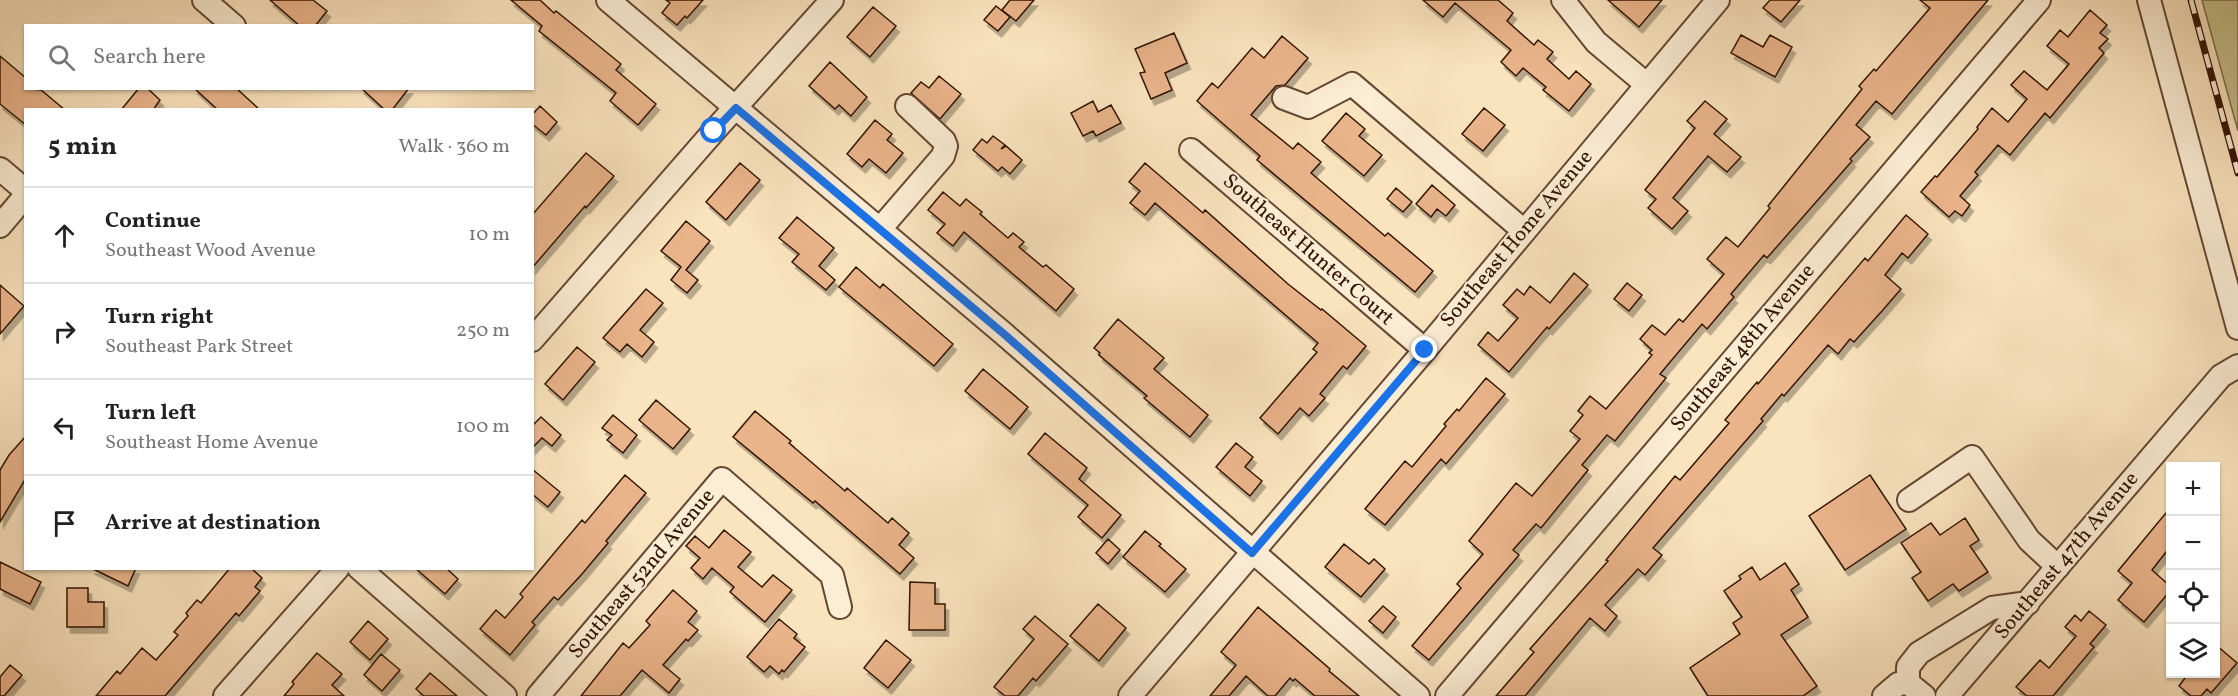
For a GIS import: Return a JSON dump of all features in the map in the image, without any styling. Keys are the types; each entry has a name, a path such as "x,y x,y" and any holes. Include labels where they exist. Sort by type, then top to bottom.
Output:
{"street":[{"path":"204,0 232,24"},
{"path":"608,0 1004,334 1418,696"},
{"path":"534,338 714,131 832,0"},
{"path":"1563,0 1596,42 1646,84"},
{"name":"Southeast Home Avenue","path":"1130,696 1425,350 1718,0"},
{"name":"Southeast 48th Avenue","path":"1447,696 2039,0"},
{"path":"2149,0 2238,328"},
{"path":"1284,98 1308,106 1352,84 1524,231"},
{"path":"879,229 943,156 946,146 944,141 907,106"},
{"name":"Southeast Hunter Court","path":"1191,150 1425,350"},
{"path":"0,169 24,191"},
{"path":"0,226 24,196"},
{"name":"Southeast 47th Avenue","path":"1947,696 2221,375 2238,366"},
{"path":"1909,500 1972,456 2029,540 2058,567"},
{"name":"Southeast 52nd Avenue","path":"538,696 722,479 832,575 840,607"},
{"path":"225,696 336,570"},
{"path":"361,570 505,696"},
{"path":"1916,689 1908,667 1919,653 1992,608 2028,603"},
{"path":"1884,696 1898,684 1916,689"}],"shaded area":[{"path":"2202,0 2238,0 2238,131"}],"building":[{"path":"270,0 313,0 327,11 317,24 298,24"},
{"path":"511,0 540,0 554,13 556,11 621,64 616,70 656,104 638,125 610,101 616,93 539,31 542,26"},
{"path":"666,0 703,0 687,18 685,16 677,25 662,13 670,3"},
{"path":"1010,0 1034,0 1016,21 1002,10"},
{"path":"1423,0 1498,0 1513,13 1507,21 1534,45 1538,40 1553,52 1547,59 1569,79 1576,71 1591,84 1569,111 1543,90 1546,87 1523,68 1516,76 1501,62 1511,50 1455,3 1443,17"},
{"path":"1608,0 1662,0 1639,27"},
{"path":"1770,0 1800,0 1781,22 1763,8"},
{"path":"1920,0 1988,0 1892,114 1876,101 1856,125 1870,137 1850,159 1852,161 1767,258 1764,255 1731,294 1734,297 1707,329 1702,324 1660,374 1666,378 1615,441 1607,435 1582,465 1588,470 1541,528 1536,524 1513,550 1519,555 1429,660 1412,646 1461,588 1457,584 1483,554 1469,541 1516,483 1532,496 1580,439 1570,431 1583,415 1578,411 1590,396 1606,409 1652,355 1649,353 1652,350 1640,339 1652,325 1665,335 1679,319 1683,322 1724,274 1707,259 1726,237 1738,247 1862,89 1859,86 1874,69 1876,71 1930,8"},
{"path":"996,6 1010,17 998,31 984,20"},
{"path":"873,7 896,26 870,57 847,37"},
{"path":"2090,10 2107,25 2100,33 2108,39 2099,48 2104,53 2050,118 2045,113 2010,155 1998,145 1975,172 1978,175 1960,196 1970,205 1962,216 1955,211 1949,217 1921,192 1935,176 1937,177 1978,129 1977,127 1992,108 2008,122 2027,99 2011,85 2024,71 2047,90 2069,64 2047,46 2060,30 2068,37"},
{"path":"1174,33 1187,63 1165,73 1172,90 1151,99 1140,73 1145,72 1135,49"},
{"path":"1741,35 1763,47 1770,35 1792,47 1775,77 1731,53"},
{"path":"1282,36 1308,58 1285,85 1276,86 1251,115 1293,149 1298,143 1321,162 1311,173 1385,236 1388,233 1433,271 1415,292 1257,160 1260,156 1197,101 1212,83 1218,88 1252,48 1264,58"},
{"path":"0,56 24,76 24,90 41,90 63,108 24,108 24,123 0,104"},
{"path":"830,62 867,97 851,116 839,105 835,109 809,86"},
{"path":"939,76 961,94 940,119 911,93 921,82 929,88"},
{"path":"137,90 149,90 160,100 154,108 123,108"},
{"path":"196,90 238,90 258,108 216,108"},
{"path":"363,90 407,90 394,108 383,108"},
{"path":"1093,101 1098,112 1111,105 1121,123 1096,136 1093,131 1083,136 1071,113"},
{"path":"1705,101 1727,119 1714,134 1741,157 1727,172 1708,156 1673,198 1688,211 1672,229 1648,208 1656,199 1645,190 1695,128 1687,121"},
{"path":"540,106 557,122 546,135 534,126 534,113"},
{"path":"1484,108 1505,125 1483,151 1462,134"},
{"path":"1346,113 1365,129 1359,136 1382,155 1364,176 1322,141"},
{"path":"875,120 892,134 887,140 903,153 886,173 869,159 862,167 847,154"},
{"path":"993,136 1005,145 1001,149 1006,146 1022,160 1010,174 1002,167 998,171 973,150 982,139 987,143"},
{"path":"586,153 614,176 534,266 534,213"},
{"path":"740,163 760,180 726,220 706,202"},
{"path":"1145,163 1203,213 1205,210 1288,284 1366,346 1347,369 1343,366 1320,394 1325,398 1309,416 1300,408 1278,434 1260,418 1317,352 1313,349 1318,343 1155,203 1145,215 1130,203 1140,191 1129,182"},
{"path":"1432,185 1455,205 1446,216 1437,209 1431,217 1416,204"},
{"path":"1396,188 1412,202 1403,212 1387,199"},
{"path":"943,192 960,206 966,199 1008,238 1013,233 1024,242 1019,247 1043,267 1046,265 1074,289 1056,311 964,232 953,246 937,233 945,224 928,210"},
{"path":"1906,215 1928,234 1908,258 1902,253 1885,275 1901,289 1854,342 1850,339 1838,354 1828,345 1784,396 1782,394 1761,419 1763,421 1653,548 1662,555 1645,575 1638,569 1605,605 1617,616 1605,631 1590,618 1525,696 1496,696 1534,652 1530,649 1608,561 1606,560 1675,476 1680,480 1729,423 1725,420 1757,382 1758,384 1865,258 1868,261"},
{"path":"797,217 834,248 819,266 835,280 826,290 792,262 799,254 779,238"},
{"path":"686,221 710,241 686,270 698,280 687,293 671,280 681,267 661,251"},
{"path":"856,267 880,288 883,284 953,344 934,366 839,287"},
{"path":"1574,273 1588,285 1549,329 1547,327 1509,372 1478,345 1488,332 1498,341 1518,318 1503,305 1517,289 1524,295 1530,286 1550,303"},
{"path":"1627,283 1642,295 1629,311 1614,299"},
{"path":"0,285 24,306 0,334"},
{"path":"646,289 663,303 640,330 654,342 642,357 627,344 620,352 603,338"},
{"path":"1118,319 1164,358 1154,369 1208,415 1190,437 1144,398 1147,396 1099,355 1100,353 1094,348"},
{"path":"577,347 595,362 563,400 545,384"},
{"path":"983,369 1028,407 1010,429 965,391"},
{"path":"1486,378 1505,394 1446,464 1441,459 1385,525 1365,509 1405,461 1412,467 1446,426 1444,424 1457,409 1459,411"},
{"path":"656,400 690,429 673,449 639,420"},
{"path":"755,411 845,491 847,488 888,523 892,518 909,533 899,545 914,558 900,574 815,501 813,503 733,437"},
{"path":"613,415 637,435 623,453 607,440 612,435 602,428"},
{"path":"541,417 561,435 552,446 542,438 534,446 534,424"},
{"path":"1045,433 1087,468 1079,479 1121,515 1102,538 1078,517 1088,505 1028,454"},
{"path":"24,438 24,481 0,522 0,470 9,455"},
{"path":"1236,443 1253,457 1245,467 1262,481 1250,496 1216,467"},
{"path":"534,471 560,492 548,507 534,496"},
{"path":"625,475 646,493 582,574 558,600 554,597 532,622 535,625 510,655 480,629 496,610 505,618 523,597 520,594 555,552 582,520 585,523"},
{"path":"1870,475 1906,529 1845,570 1809,516"},
{"path":"2166,513 2166,552 2152,570 2166,582 2166,596 2144,622 2118,600 2132,583 2118,571"},
{"path":"1965,518 1979,540 1970,546 1988,572 1959,591 1953,584 1928,601 1912,578 1921,572 1901,543 1931,523 1940,535"},
{"path":"724,530 751,552 738,567 762,587 773,575 792,590 765,622 730,592 734,587 712,568 703,579 691,568 700,558 686,546 695,536 709,548"},
{"path":"1145,531 1186,569 1165,592 1123,557"},
{"path":"1108,539 1120,550 1108,564 1096,553"},
{"path":"1344,544 1369,564 1374,559 1385,569 1361,597 1325,567"},
{"path":"0,562 41,582 30,604 0,589"},
{"path":"1785,563 1799,584 1791,590 1808,617 1781,635 1817,686 1803,696 1708,696 1690,668 1740,634 1733,623 1742,617 1724,591 1741,579 1739,576 1752,567 1760,580"},
{"path":"95,570 135,570 128,586"},
{"path":"228,570 253,570 262,578 255,587 260,591 239,616 236,613 165,696 96,696 117,671 120,674 142,648 156,660 178,635 174,632 188,616 186,613 197,600 201,603"},
{"path":"417,570 448,570 458,579 445,594"},
{"path":"910,582 935,583 935,604 945,604 945,630 909,630"},
{"path":"67,588 88,588 88,602 104,602 104,627 67,627"},
{"path":"673,590 697,611 688,622 698,630 688,641 686,639 663,665 680,679 669,693 642,670 620,696 581,696 623,643 629,648 650,625 646,621"},
{"path":"1098,604 1126,628 1099,661 1070,636"},
{"path":"1383,606 1396,617 1383,633 1369,621"},
{"path":"1258,607 1359,696 1315,696 1295,679 1293,681 1290,678 1275,696 1268,696 1246,676 1229,696 1210,696 1236,665 1221,652"},
{"path":"2089,611 2106,625 2090,644 2094,647 2053,696 2027,696 2016,687 2040,660 2049,668 2076,636 2065,627 2075,615 2081,621"},
{"path":"1035,616 1068,644 1036,681 1033,678 1018,696 1005,696 994,687 1034,639 1023,629"},
{"path":"779,619 797,634 794,638 805,647 784,672 782,670 779,674 770,666 764,672 747,657"},
{"path":"368,621 388,639 370,660 350,642"},
{"path":"886,640 911,660 888,688 864,668"},
{"path":"2220,648 2237,663 2211,693 2207,689 2201,696 2191,696 2179,686 2185,678 2220,678"},
{"path":"317,653 342,674 332,685 344,696 284,696 294,684 292,682"},
{"path":"381,654 400,670 382,691 364,675"},
{"path":"10,665 22,675 4,696 0,696 0,677"},
{"path":"430,673 457,696 424,696 416,689"}],"railway":[{"path":"2191,0 2238,173"}],"route":[{"path":"714,131 736,108 1004,334 1252,553 1425,350"}]}
